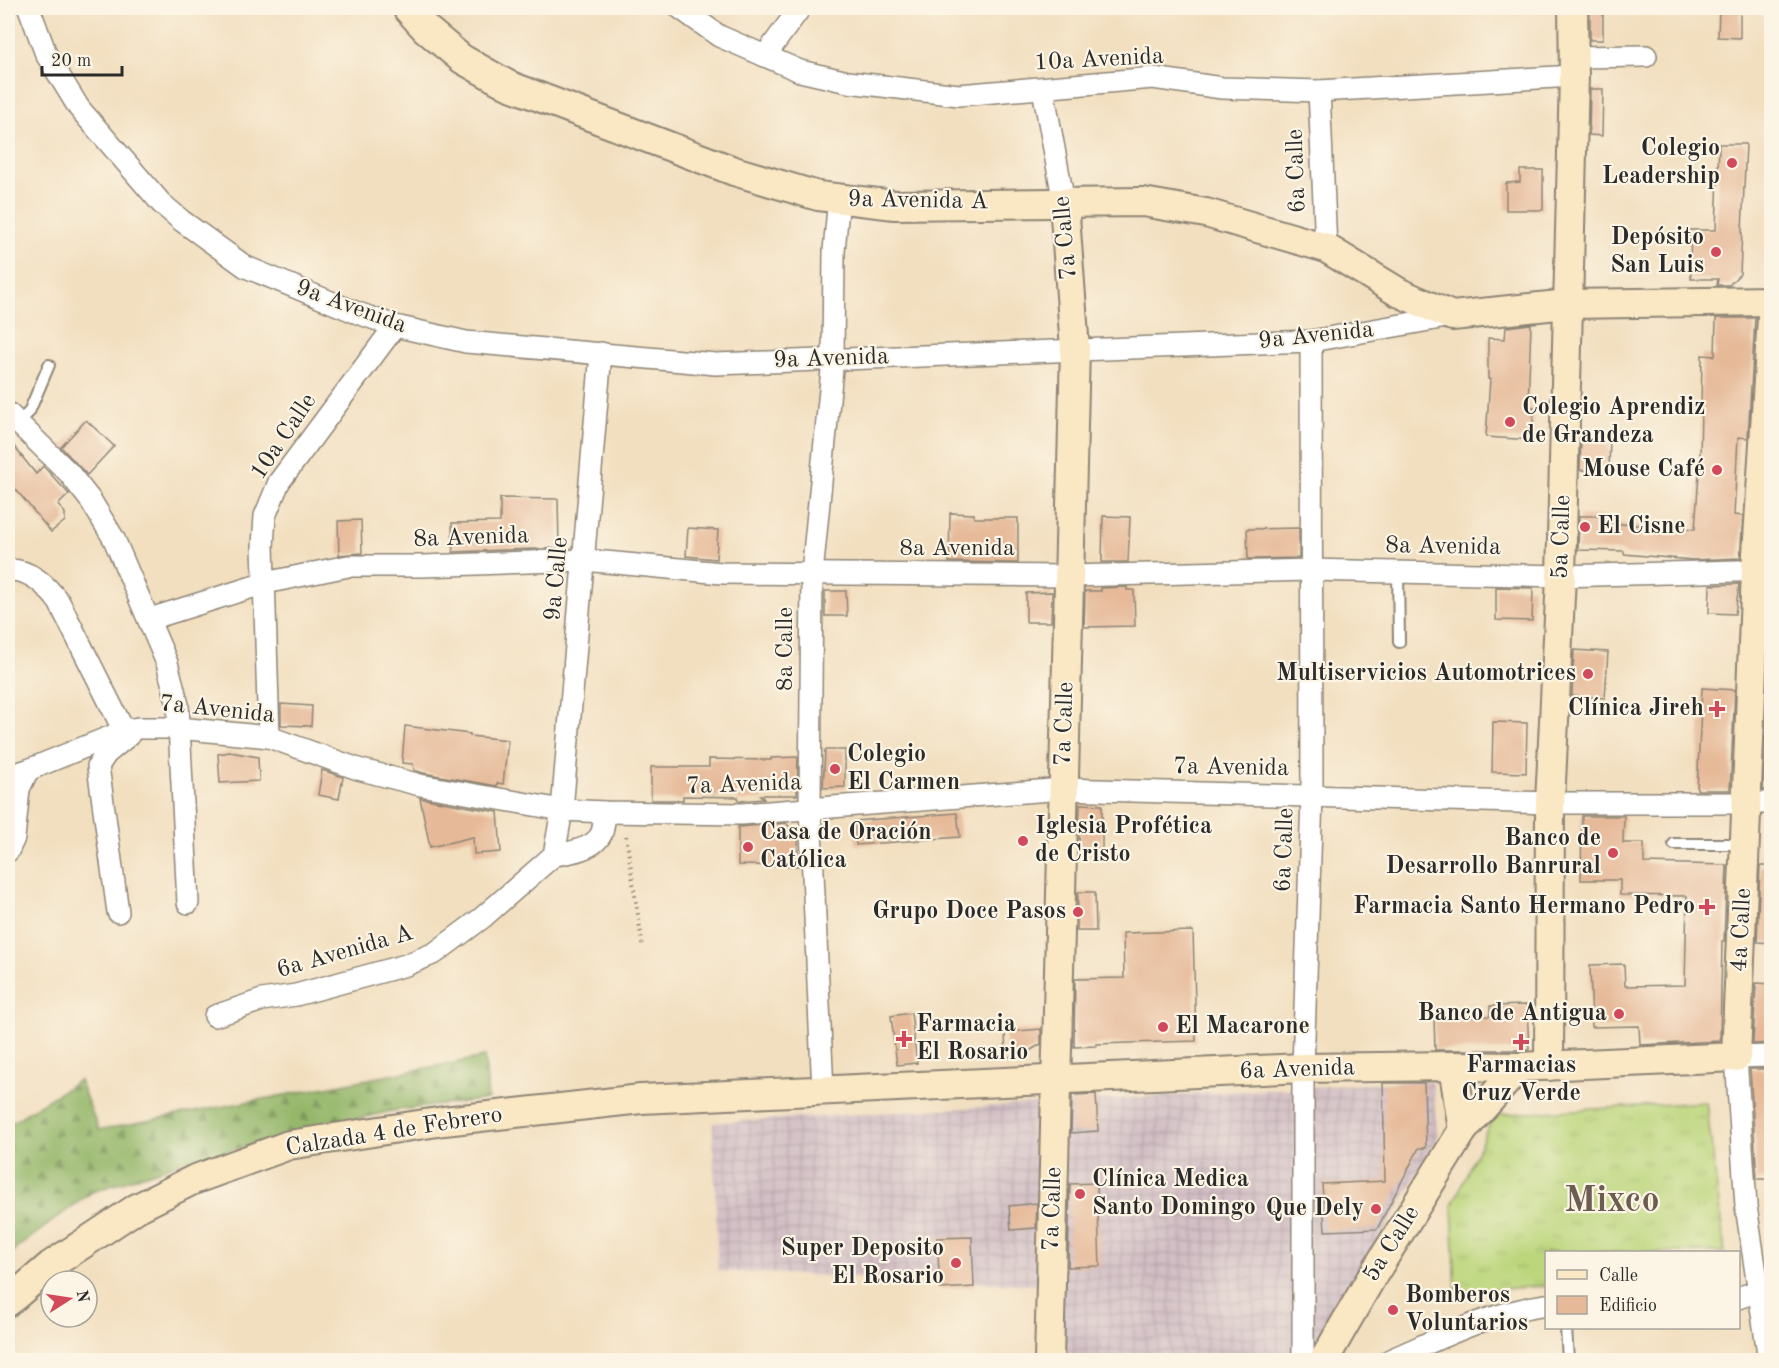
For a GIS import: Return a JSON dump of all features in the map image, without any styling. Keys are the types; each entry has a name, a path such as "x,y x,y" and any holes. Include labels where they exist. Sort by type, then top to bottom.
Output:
{"street":[{"name":"9a Avenida","path":"29,8 46,54 79,108 153,194 182,221 246,267 395,326 466,342 716,364 1311,341 1452,316 1568,304 1772,301"},
{"name":"9a Avenida A","path":"408,8 426,29 462,59 508,85 734,171 818,196 895,205 1143,202 1185,209 1251,225 1326,248 1398,292 1452,316"},
{"name":"10a Avenida","path":"680,8 719,36 800,71 860,84 959,94 1043,89 1153,78 1222,88 1319,91 1574,66 1646,56"},
{"path":"765,56 800,8"},
{"name":"5a Calle","path":"1549,1066 1550,804 1562,576 1574,66 1573,8"},
{"name":"7a Calle","path":"1043,89 1064,203 1075,349 1049,1360"},
{"name":"6a Calle","path":"1319,91 1326,248"},
{"name":"8a Calle","path":"823,1091 810,808 812,574 833,359 834,252 838,208"},
{"name":"4a Calle","path":"1769,1360 1765,1288 1746,1206 1736,1057 1746,844 1760,803 1772,318"},
{"name":"10a Calle","path":"269,737 263,546 266,516 279,482 395,326"},
{"name":"6a Calle","path":"1304,1360 1303,1068 1312,796 1311,341"},
{"name":"9a Calle","path":"562,810 601,353"},
{"path":"13,418 69,473 92,501 114,540 167,663 178,705 188,903"},
{"name":"8a Avenida","path":"150,619 265,583 348,566 423,566 584,560 722,573 1070,576 1310,570 1562,576 1764,570"},
{"name":"7a Avenida","path":"8,570 32,576 46,586 59,602 131,729"},
{"name":"7a Avenida","path":"8,776 131,729 179,728 269,737 358,769 420,785 562,810 723,815 1063,789 1550,804 1760,803"},
{"path":"118,912 98,766 106,754 131,729"},
{"path":"8,851 14,838 19,789 28,770"},
{"path":"562,810 554,855 576,852 597,840 614,812"},
{"name":"6a Avenida A","path":"215,1016 262,1000 296,996 406,965 435,952 482,918 554,855"},
{"name":"6a Avenida","path":"823,1091 1303,1068 1519,1067 1772,1056"},
{"path":"1453,1066 1463,1130"},
{"name":"5a Calle","path":"1324,1360 1370,1280 1463,1130 1519,1067"},
{"name":"Calzada 4 de Febrero","path":"8,1302 51,1265 137,1208 193,1180 289,1145 444,1121 641,1099 823,1091"},
{"path":"1740,1297 1765,1288"},
{"path":"1390,1360 1486,1318 1545,1305"}],"lane":[{"path":"13,418 29,412 49,365"},
{"path":"1398,572 1399,642"},
{"path":"1674,844 1746,844"},
{"path":"1566,1329 1568,1360"}],"path":[{"path":"614,812 643,948"}],"shaded area":[{"path":"1432,1080 1438,1138 1310,1360 1062,1360 1061,1286 718,1271 713,1123"}],"green space":[{"path":"485,1057 488,1099 391,1111 179,1163 92,1192 8,1257 8,1125 79,1080 99,1130"},
{"path":"1706,1102 1725,1251 1545,1251 1545,1286 1456,1292 1452,1206 1494,1115"}],"building":[{"path":"1590,8 1603,8 1603,40 1590,40"},
{"path":"1719,8 1740,8 1740,38 1718,37"},
{"path":"1590,89 1603,89 1602,136 1589,135"},
{"path":"1719,144 1746,144 1740,274 1729,285 1717,285 1718,279 1691,279 1690,230 1716,230"},
{"path":"1520,170 1543,170 1543,210 1506,210 1506,183 1520,182"},
{"path":"1716,318 1755,318 1748,438 1738,437 1734,515 1743,516 1740,558 1693,560 1624,554 1624,551 1578,550 1579,516 1607,516 1607,523 1695,529 1700,459 1702,355 1715,356"},
{"path":"1531,324 1528,407 1534,407 1532,440 1486,437 1490,379 1488,379 1488,338 1505,339 1506,327"},
{"path":"86,420 114,446 87,475 61,447"},
{"path":"1581,438 1610,439 1609,471 1580,470"},
{"path":"8,439 36,474 43,466 69,494 58,505 65,513 65,521 51,532 8,480"},
{"path":"500,498 558,499 559,548 453,552 452,523 500,522"},
{"path":"950,513 974,514 974,518 1018,518 1018,563 949,562"},
{"path":"1103,516 1130,517 1128,562 1102,562"},
{"path":"361,520 362,553 339,555 338,521"},
{"path":"688,528 718,530 716,559 686,556"},
{"path":"1299,528 1299,558 1248,559 1247,529"},
{"path":"1739,584 1735,614 1709,613 1710,585"},
{"path":"1127,587 1127,590 1134,590 1135,626 1084,627 1085,591"},
{"path":"1496,587 1533,588 1532,621 1496,620"},
{"path":"825,591 846,591 847,616 825,616"},
{"path":"1052,592 1051,622 1026,622 1026,593"},
{"name":"Multiservicios Automotrices","path":"1574,650 1608,652 1605,698 1572,696"},
{"path":"1702,688 1735,690 1730,790 1697,790"},
{"path":"1768,691 1772,691 1772,790 1763,790"},
{"path":"281,704 312,706 311,726 281,725"},
{"path":"1493,722 1527,723 1526,773 1492,772"},
{"path":"405,726 508,740 503,784 497,783 497,786 423,773 414,770 413,764 402,763"},
{"name":"Colegio El Carmen","path":"825,750 845,750 845,787 823,788"},
{"path":"230,752 258,757 259,781 220,783 218,754"},
{"path":"798,757 797,795 760,795 764,799 741,801 738,801 738,797 683,796 683,800 651,800 651,767 709,767 709,759 771,760 771,758"},
{"path":"322,770 343,777 339,799 318,795"},
{"path":"420,798 498,812 501,852 474,854 473,837 430,847"},
{"path":"1080,804 1102,805 1102,851 1079,851"},
{"path":"957,813 960,837 856,845 854,821"},
{"path":"1582,816 1624,816 1623,843 1644,843 1644,863 1727,865 1724,941 1722,941 1720,1041 1640,1045 1639,1026 1592,1027 1590,965 1624,964 1625,986 1685,985 1687,896 1620,895 1620,880 1581,880"},
{"path":"786,823 798,836 798,866 738,865 738,827"},
{"path":"1760,866 1772,866 1772,943 1757,942"},
{"path":"1078,892 1095,892 1096,931 1077,931"},
{"path":"1193,931 1196,1041 1096,1044 1096,1046 1074,1047 1075,979 1124,978 1123,933"},
{"path":"1756,983 1772,984 1772,1043 1753,1044"},
{"path":"1527,1005 1529,1050 1435,1050 1434,1018 1490,1016 1490,1006"},
{"name":"Farmacia El Rosario","path":"911,1013 917,1063 897,1065 891,1016"},
{"path":"1041,1029 1041,1044 1021,1056 1006,1057 1005,1032"},
{"path":"1750,1069 1772,1069 1772,1179 1757,1179"},
{"path":"1383,1083 1424,1083 1426,1148 1419,1148 1377,1229 1325,1231 1322,1184 1385,1181"},
{"path":"1096,1094 1098,1131 1071,1133 1072,1095"},
{"path":"1097,1183 1100,1266 1068,1267 1070,1184"},
{"path":"1037,1203 1036,1228 1011,1230 1009,1206"},
{"name":"Super Deposito El Rosario","path":"972,1237 974,1287 940,1289 937,1238"}],"place":[{"name":"Colegio Leadership","path":"1732,163"},
{"name":"Depósito San Luis","path":"1716,252"},
{"name":"Colegio Aprendiz de Grandeza","path":"1510,422"},
{"name":"Mouse Café","path":"1717,470"},
{"name":"El Cisne","path":"1585,527"},
{"name":"Multiservicios Automotrices","path":"1588,674"},
{"name":"Clínica Jireh","path":"1717,709"},
{"name":"Colegio El Carmen","path":"835,769"},
{"name":"Iglesia Profética de Cristo","path":"1023,841"},
{"name":"Casa de Oración Católica","path":"748,847"},
{"name":"Banco de Desarrollo Banrural","path":"1613,853"},
{"name":"Farmacia Santo Hermano Pedro","path":"1707,907"},
{"name":"Grupo Doce Pasos","path":"1078,912"},
{"name":"Banco de Antigua","path":"1619,1014"},
{"name":"El Macarone","path":"1163,1027"},
{"name":"Farmacia El Rosario","path":"904,1039"},
{"name":"Farmacias Cruz Verde","path":"1521,1042"},
{"name":"Clínica Medica Santo Domingo","path":"1080,1194"},
{"name":"Que Dely","path":"1376,1209"},
{"name":"Super Deposito El Rosario","path":"956,1263"},
{"name":"Bomberos Voluntarios","path":"1393,1310"}],"district":[{"name":"Mixco","path":"1612,1202"}]}
